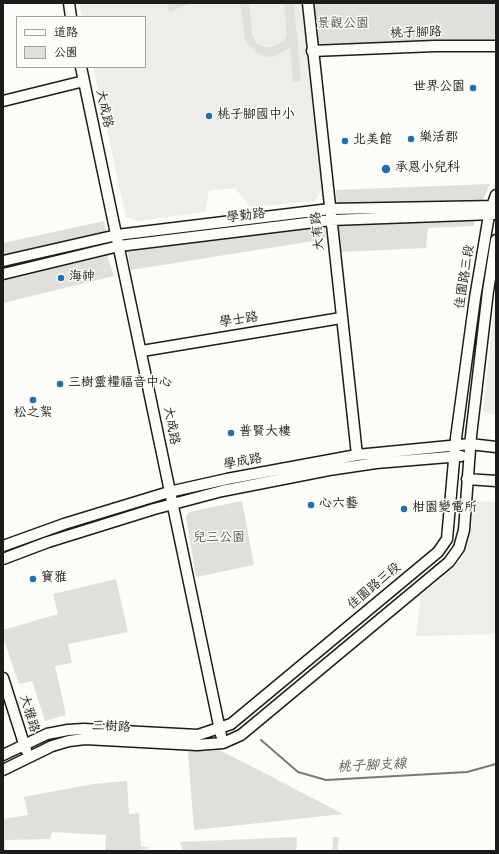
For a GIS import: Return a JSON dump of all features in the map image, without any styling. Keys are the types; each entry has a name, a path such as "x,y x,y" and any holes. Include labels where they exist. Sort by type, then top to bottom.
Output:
{"street":[{"path":"69,3 72,16"},
{"name":"大有路","path":"308,3 340,318 357,456"},
{"name":"桃子腳路","path":"312,51 435,46 496,46"},
{"name":"大成路","path":"81,68 142,351 169,492 223,743"},
{"path":"3,101 84,81"},
{"name":"佳園路三段","path":"3,755 47,734 68,730 84,729 198,735 220,729 231,724 438,552 447,539 455,450 475,298 496,195"},
{"name":"學勤路","path":"3,261 117,234 330,209 493,210"},
{"name":"學勤路","path":"3,274 119,246 331,220 493,210"},
{"name":"佳園路三段","path":"223,743 241,735 272,710 449,562 459,548 464,530 470,444 492,292 496,240"},
{"name":"學士路","path":"142,351 340,318"},
{"name":"學成路","path":"3,559 48,542 172,504 222,491 329,470 455,450 470,444 496,447"},
{"name":"學成路","path":"3,546 64,524 169,492 227,479 357,456 455,450 469,456"},
{"path":"467,479 496,481"},
{"name":"大雅路","path":"3,678 29,757"},
{"name":"三樹路","path":"3,770 52,746 69,741 85,739 197,745 223,743"}],"shaded area":[{"name":"桃子腳國中小","path":"79,3 303,3 322,190 315,201 250,207 235,188 209,191 205,212 137,221 126,217 93,68 146,68 146,16 82,16"},
{"path":"496,297 496,415 483,412"},
{"path":"472,501 496,502 496,634 416,636 421,596 461,561 472,524"}],"green space":[{"path":"167,3 191,3 169,12"},
{"path":"240,3 249,3 252,34 257,44 264,47 273,47 284,41 287,35 284,3 294,3 301,81 293,82 290,47 276,56 267,57 258,54 245,41"},
{"name":"景觀公園","path":"314,3 496,3 496,43 319,48"},
{"path":"490,184 483,200 342,205 337,202 336,195 336,190"},
{"path":"474,219 474,226 428,228 426,248 339,252 338,224"},
{"path":"104,221 106,232 3,256 3,243"},
{"path":"325,226 326,239 131,270 127,249"},
{"path":"107,255 114,276 3,303 3,279"},
{"name":"兒三公園","path":"242,501 254,565 196,577 186,517 189,512"},
{"path":"116,579 128,632 68,644 72,663 55,666 66,715 45,721 32,681 19,684 3,637 3,630 58,614 53,594"},
{"path":"219,750 343,814 194,830 188,751"},
{"path":"127,781 129,814 139,813 141,846 151,848 133,851 105,851 106,835 52,832 50,839 5,840 5,851 3,851 3,819 28,815 24,797 93,784"},
{"path":"297,837 296,851 183,851 180,842"},
{"path":"333,837 339,837 337,851 332,851"}],"waterway":[{"name":"桃子腳支線","path":"261,740 298,772 326,780 467,772 496,764"}],"place":[{"name":"世界公園","path":"473,88"},
{"name":"桃子腳國中小","path":"209,116"},
{"name":"樂活郡","path":"411,139"},
{"name":"北美館","path":"345,141"},
{"name":"承恩小兒科","path":"386,169"},
{"name":"海神","path":"61,278"},
{"name":"三樹靈糧福音中心","path":"60,384"},
{"name":"松之絮","path":"33,400"},
{"name":"普賢大樓","path":"231,433"},
{"name":"心六藝","path":"311,505"},
{"name":"柑園變電所","path":"404,509"},
{"name":"寶雅","path":"33,579"}]}
